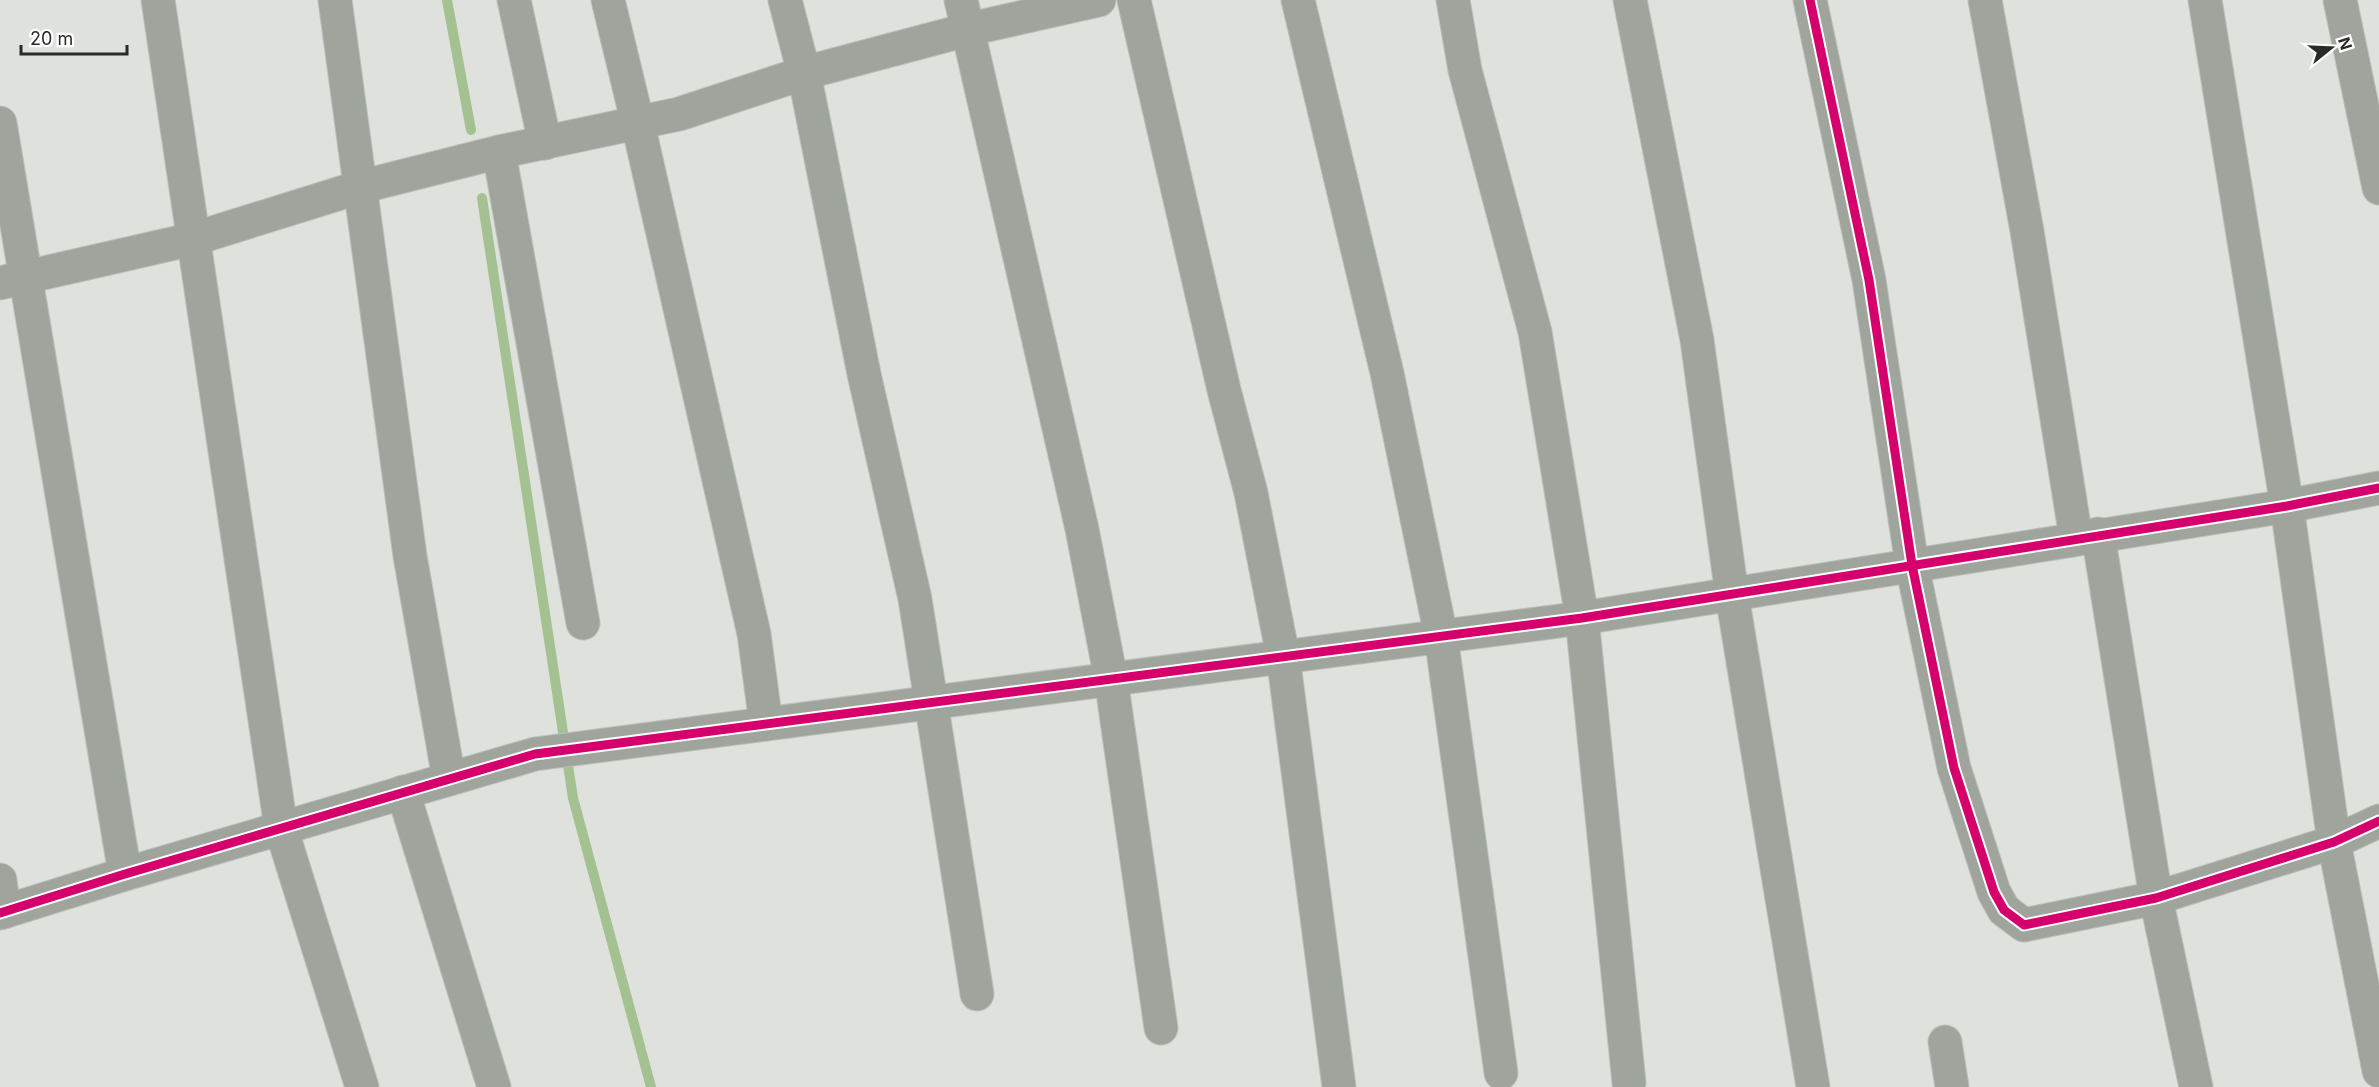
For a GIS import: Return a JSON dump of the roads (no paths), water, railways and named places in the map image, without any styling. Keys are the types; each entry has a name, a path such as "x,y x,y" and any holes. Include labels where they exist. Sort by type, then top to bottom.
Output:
{"street":[{"path":"158,0 281,828 362,1087"},
{"path":"335,0 411,556 449,779"},
{"path":"514,0 545,143"},
{"path":"608,0 754,634 766,724"},
{"path":"785,0 804,73 864,374 915,598 977,994"},
{"path":"13,280 193,239 360,187 499,152 679,114 804,73 965,15 1099,0"},
{"path":"1134,0 1224,390 1251,493 1283,656 1339,1087"},
{"path":"1298,0 1387,373 1441,636 1501,1073"},
{"path":"1453,0 1465,70 1535,332 1582,618 1629,1083"},
{"path":"1630,0 1697,340 1732,595 1813,1087"},
{"path":"1810,0 1869,280 1912,565 1954,768 1994,892 2004,910 2024,925 2156,898 2334,842 2379,821"},
{"path":"1985,0 2027,231 2156,898 2196,1087"},
{"path":"2205,0 2287,506 2334,842 2379,1071"},
{"path":"2340,0 2369,89 2379,189"},
{"path":"965,15 1083,530 1111,679 1161,1028"},
{"path":"0,123 13,280 124,874"},
{"path":"499,152 583,623"},
{"path":"1,902 124,874 535,754 1582,618 2287,506 2379,489"},
{"path":"403,792 494,1087"},
{"path":"1945,1042 1952,1087"}],"waterway":[{"path":"447,0 471,130"},
{"path":"482,198 573,798 651,1087"}]}
